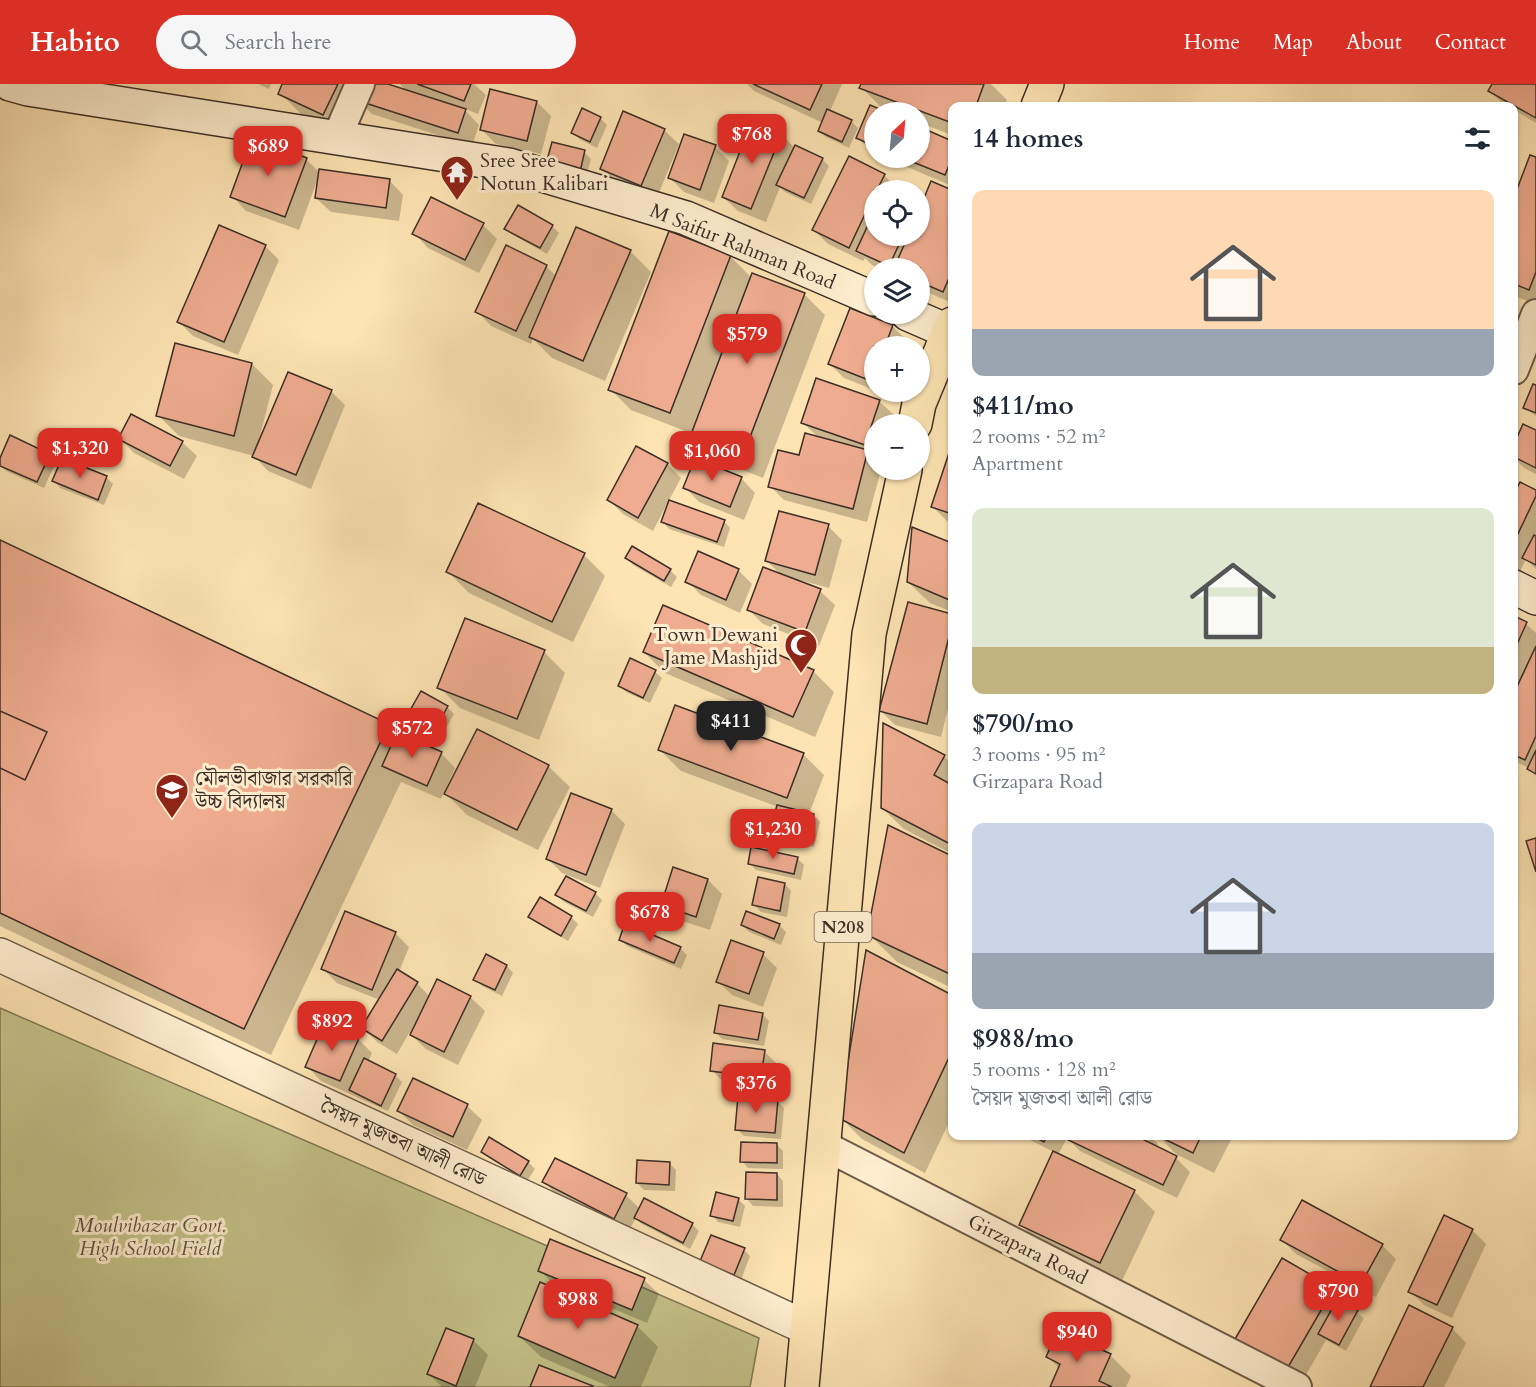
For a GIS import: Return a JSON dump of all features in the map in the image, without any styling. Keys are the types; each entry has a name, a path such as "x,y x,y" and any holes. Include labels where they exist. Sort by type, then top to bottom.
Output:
{"highway":[{"path":"1040,102 1047,84"},
{"path":"917,414 919,404 948,338"},
{"name":"N208","path":"802,1387 869,634 903,480"}],"main road":[{"name":"M Saifur Rahman Road","path":"10,84 508,165 686,218 864,295"},
{"path":"930,322 948,328"},
{"path":"1518,589 1536,597"},
{"name":"সৈয়দ মুজতবা আলী রোড","path":"0,955 807,1328"}],"street":[{"path":"337,137 360,84"},
{"path":"1518,360 1536,314"},
{"name":"Girzapara Road","path":"823,1144 1297,1387"}],"green space":[{"name":"Moulvibazar Govt. High School Field","path":"0,1008 759,1338 750,1387 0,1387"}],"building":[{"path":"282,84 338,84 323,115 278,94"},
{"path":"362,84 388,84 466,109 458,133 356,100"},
{"path":"417,84 471,84 464,101"},
{"path":"753,84 822,84 810,110"},
{"path":"861,84 984,84 977,102 948,102 948,121 930,115 930,102 896,102 859,88"},
{"path":"1492,84 1536,84 1536,118 1518,108 1518,102 1508,102 1488,91"},
{"path":"490,89 537,101 527,141 480,130"},
{"path":"582,108 601,117 590,142 571,133"},
{"path":"827,109 852,120 842,142 818,131"},
{"path":"623,111 665,129 641,186 600,169"},
{"path":"864,119 864,142 856,138"},
{"path":"752,121 782,133 751,209 722,197"},
{"path":"930,131 948,139 948,168 945,175 928,168 930,168"},
{"path":"684,134 716,145 700,190 668,178"},
{"path":"252,137 307,158 285,217 230,197"},
{"path":"552,142 585,150 580,172 546,164"},
{"path":"795,145 823,158 804,198 776,185"},
{"path":"1530,155 1536,157 1536,272 1529,290 1518,286 1518,186"},
{"path":"849,156 864,164 864,168 873,168 885,174 882,180 864,180 864,216 849,248 812,230"},
{"path":"319,169 390,179 386,208 315,198"},
{"path":"931,181 948,188 948,280 943,292 930,286 930,258 898,258 904,246 930,246 930,183"},
{"path":"431,197 484,223 465,260 412,234"},
{"path":"518,205 553,225 540,248 504,229"},
{"path":"219,225 266,245 224,342 177,322"},
{"path":"576,227 631,250 583,361 529,337"},
{"path":"669,231 731,255 670,413 608,390"},
{"path":"864,234 864,246 898,246 893,258 871,258 856,251"},
{"path":"506,245 547,265 516,331 475,312"},
{"path":"752,273 805,293 742,458 690,437"},
{"path":"850,308 864,314 864,324 893,325 889,336 864,336 864,378 828,364"},
{"path":"175,343 252,363 234,436 156,416"},
{"path":"288,372 332,390 296,475 252,457"},
{"path":"816,378 864,394 864,402 879,402 875,414 864,414 864,445 801,423"},
{"path":"1533,384 1536,385 1536,413 1523,408"},
{"path":"131,414 183,441 170,466 118,439"},
{"path":"1523,424 1536,430 1536,468 1518,459 1518,435"},
{"path":"805,433 864,449 864,466 853,509 768,487 778,450 799,455"},
{"path":"10,435 50,454 37,482 0,466 0,458"},
{"path":"636,446 668,463 638,518 607,500"},
{"path":"948,456 948,513 931,507"},
{"path":"62,458 107,476 98,500 52,481"},
{"path":"695,458 742,477 730,507 683,488"},
{"path":"1520,482 1536,490 1536,496 1518,534 1518,486"},
{"path":"669,500 725,520 717,542 661,522"},
{"path":"478,503 585,553 552,622 446,572"},
{"path":"779,511 829,524 815,575 765,561"},
{"path":"912,527 948,541 948,599 907,582"},
{"path":"1534,535 1536,536 1536,565 1522,558"},
{"name":"মৌলভীবাজার সরকারি উচ্চ বিদ্যালয়","path":"0,540 389,724 244,1029 0,913"},
{"path":"632,546 671,569 664,581 625,558"},
{"path":"698,551 739,569 726,600 685,582"},
{"path":"763,567 821,589 805,632 747,610"},
{"path":"908,602 948,613 948,641 927,724 879,711"},
{"path":"663,605 814,670 793,717 643,652"},
{"path":"465,618 545,650 517,719 437,688"},
{"path":"1518,618 1527,622 1518,642"},
{"path":"1536,646 1536,736 1525,760 1518,757 1518,684"},
{"path":"630,658 656,670 643,698 618,686"},
{"path":"421,691 448,706 435,729 408,714"},
{"path":"675,705 804,753 787,798 658,750"},
{"path":"0,711 47,732 25,780 0,768"},
{"path":"883,723 945,755 934,775 948,783 948,843 881,808"},
{"path":"477,729 549,765 517,830 444,794"},
{"path":"397,732 442,752 427,786 382,766"},
{"path":"1536,750 1536,774 1527,769"},
{"path":"571,793 612,809 586,875 546,859"},
{"path":"777,805 814,814 807,841 770,832"},
{"path":"888,825 948,854 948,973 867,935"},
{"path":"1536,838 1536,872 1526,841"},
{"path":"751,847 798,857 794,874 748,864"},
{"path":"673,867 708,879 696,917 661,905"},
{"path":"566,876 596,892 586,911 555,895"},
{"path":"758,877 785,883 780,911 752,905"},
{"path":"540,897 572,916 561,936 528,917"},
{"path":"345,911 396,932 372,990 321,969"},
{"path":"746,911 780,924 774,939 741,925"},
{"path":"625,923 681,947 674,963 619,940"},
{"path":"731,940 764,952 749,994 716,982"},
{"path":"866,950 948,993 948,1060 904,1153 839,1118"},
{"path":"486,954 507,965 495,990 473,980"},
{"path":"397,969 418,982 382,1041 361,1028"},
{"path":"437,979 471,996 444,1052 410,1035"},
{"path":"719,1005 763,1013 758,1040 714,1033"},
{"path":"324,1023 359,1038 340,1081 305,1067"},
{"path":"713,1043 765,1050 761,1077 710,1071"},
{"path":"364,1058 396,1074 381,1106 349,1090"},
{"path":"413,1078 468,1104 453,1137 397,1111"},
{"path":"738,1096 778,1099 775,1133 735,1130"},
{"path":"489,1137 529,1161 520,1176 481,1152"},
{"path":"1068,1140 1144,1140 1177,1156 1163,1185"},
{"path":"1166,1140 1199,1140 1193,1153"},
{"path":"741,1142 777,1143 777,1163 740,1162"},
{"path":"1053,1151 1135,1190 1100,1263 1019,1225"},
{"path":"555,1158 627,1193 614,1219 542,1182"},
{"path":"637,1160 670,1162 669,1185 636,1183"},
{"path":"746,1172 777,1173 777,1200 745,1199"},
{"path":"716,1192 739,1198 733,1221 710,1216"},
{"path":"644,1198 693,1223 683,1243 634,1218"},
{"path":"1302,1200 1383,1244 1361,1284 1280,1240"},
{"path":"1444,1215 1473,1229 1437,1305 1408,1292"},
{"path":"711,1235 745,1248 734,1275 700,1261"},
{"path":"550,1239 645,1278 632,1310 538,1271"},
{"path":"1282,1258 1334,1288 1287,1369 1235,1339"},
{"path":"540,1282 638,1325 615,1378 518,1336"},
{"path":"1338,1298 1358,1310 1339,1345 1318,1334"},
{"path":"1409,1305 1453,1327 1423,1387 1370,1387"},
{"path":"446,1328 474,1339 456,1386 427,1374"},
{"path":"1058,1330 1111,1354 1099,1381 1112,1387 1050,1387 1060,1364 1046,1357"},
{"path":"539,1365 593,1386 530,1387"}],"place":[{"name":"Sree Sree Notun Kalibari","path":"457,201"},
{"name":"Town Dewani Jame Mashjid","path":"801,674"},
{"name":"মৌলভীবাজার সরকারি উচ্চ বিদ্যালয়","path":"172,819"}]}
